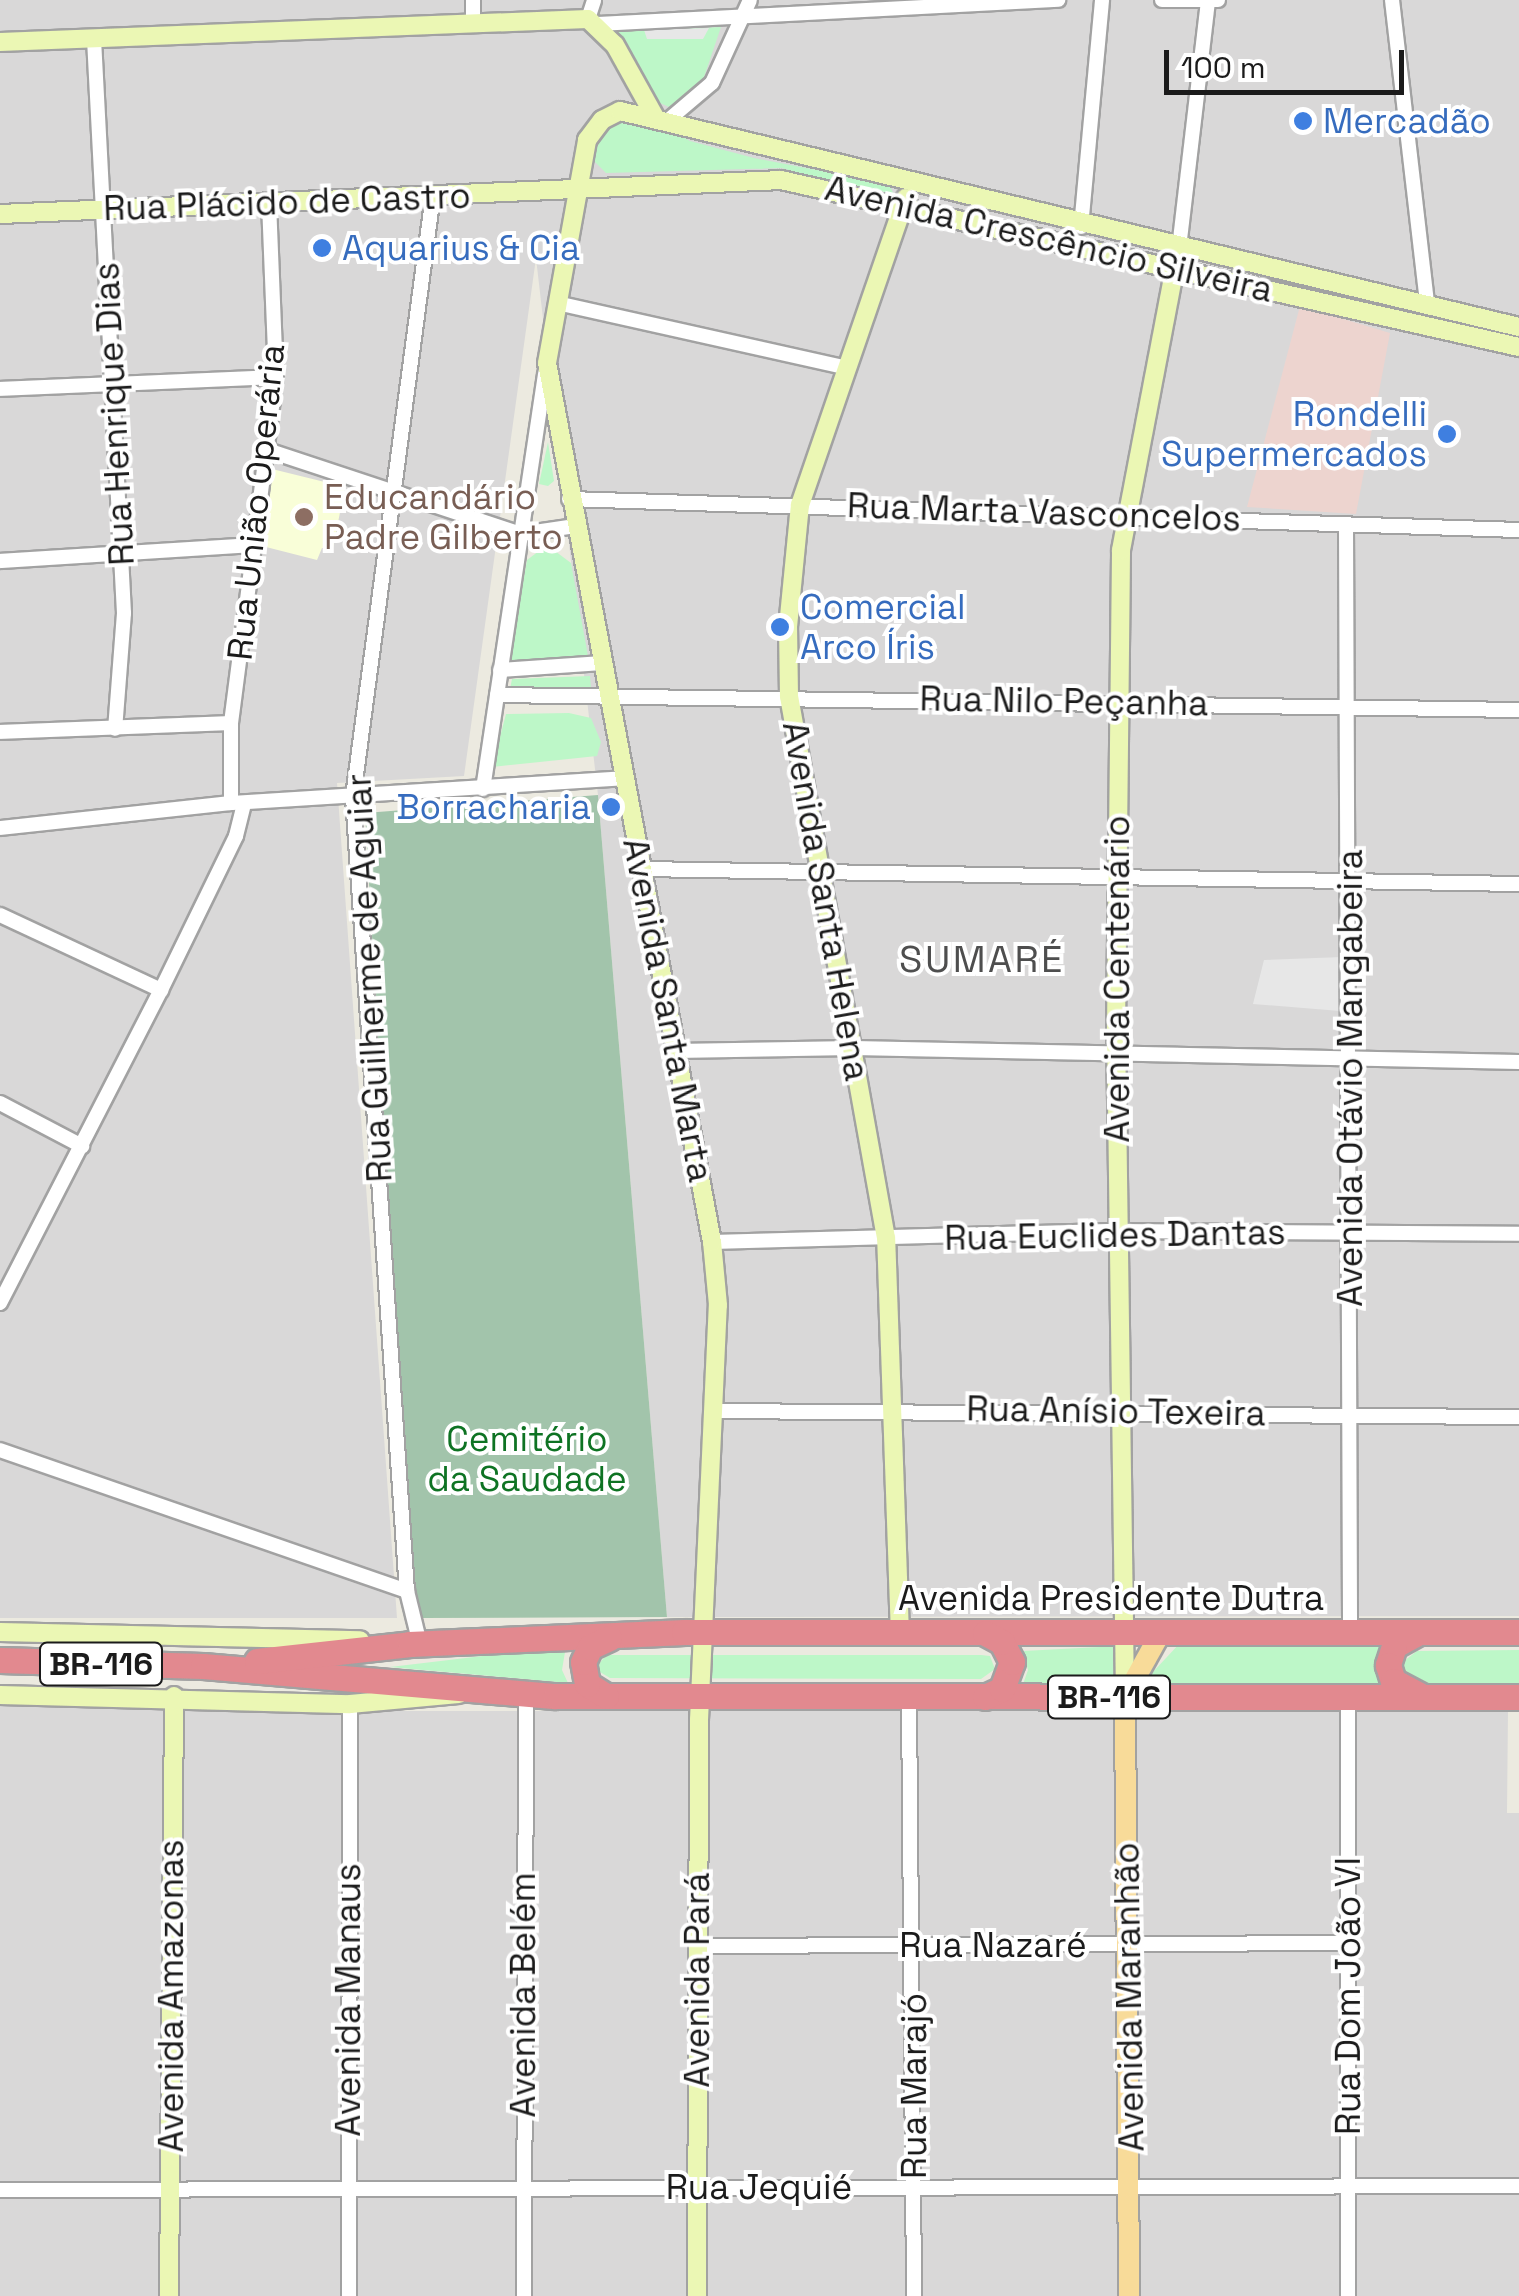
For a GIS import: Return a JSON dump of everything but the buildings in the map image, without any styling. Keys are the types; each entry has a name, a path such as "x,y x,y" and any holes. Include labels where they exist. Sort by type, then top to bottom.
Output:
{"highway":[{"path":"985,1632 1002,1642 1012,1662 1002,1688 985,1697"},
{"path":"1422,1632 1400,1639 1388,1665 1399,1686 1424,1697"},
{"name":"Avenida Presidente Dutra","path":"704,1633 1519,1632"},
{"name":"BR-116","path":"203,1666 415,1644 704,1633"},
{"path":"606,1696 587,1684 583,1662 590,1647 614,1636"},
{"name":"BR-116","path":"0,1660 203,1666 470,1692 606,1696 1519,1697"}],"main road":[{"path":"1125,1697 1161,1632"},
{"name":"Avenida Maranhão","path":"1125,1697 1130,2296"}],"street":[{"path":"472,0 474,22"},
{"path":"594,0 593,22 661,120 712,83 748,6"},
{"path":"0,42 474,22 593,22 748,6 1058,0"},
{"path":"1082,227 1102,0"},
{"path":"1162,0 1211,0 1177,257"},
{"path":"1392,0 1427,303 1432,317 1425,328"},
{"name":"Rua Henrique Dias","path":"94,40 121,554 115,729"},
{"name":"Avenida Crescêncio Silveira","path":"582,156 592,130 610,114 661,120 1082,227 1376,318 1519,348"},
{"path":"582,156 609,186"},
{"name":"Avenida Santa Marta","path":"582,156 547,363 569,499 712,1242 718,1305 702,1663"},
{"name":"Avenida Crescêncio Silveira","path":"574,191 609,186 781,180 903,207 1383,292 1519,328"},
{"name":"Avenida Santa Helena","path":"900,1635 886,1238 789,696 788,627 800,505 910,184"},
{"name":"Rua Plácido de Castro","path":"0,214 574,191"},
{"name":"Rua Guilherme de Aguiar","path":"415,1644 407,1591 353,797 388,496 433,195"},
{"name":"Rua União Operária","path":"1,1299 236,836 238,803 231,723 276,378 269,201"},
{"name":"Avenida Centenário","path":"1125,1697 1118,1412 1116,1054 1120,550 1177,257"},
{"path":"1376,318 1374,304 1383,292"},
{"path":"557,303 848,368"},
{"path":"483,789 547,363"},
{"path":"0,388 276,378"},
{"path":"267,450 388,496 521,534 575,526"},
{"name":"Rua Marta Vasconcelos","path":"569,499 1128,513 1519,530"},
{"name":"Avenida Otávio Mangabeira","path":"1346,525 1345,708 1352,1058 1350,1632"},
{"path":"0,561 254,545"},
{"path":"500,670 603,662"},
{"name":"Rua Nilo Peçanha","path":"497,695 789,696 1519,710"},
{"path":"0,732 231,723"},
{"path":"0,828 238,803 624,778"},
{"path":"642,869 1519,884"},
{"path":"0,915 161,990"},
{"path":"675,1051 854,1048 1519,1062"},
{"path":"0,1102 82,1146"},
{"name":"Rua Euclides Dantas","path":"712,1242 1117,1231 1519,1234"},
{"name":"Rua Anísio Texeira","path":"712,1411 1519,1417"},
{"path":"0,1450 407,1591"},
{"name":"BR-116","path":"0,1632 415,1644"},
{"name":"Avenida Pará","path":"697,2296 702,1663"},
{"name":"BR-116","path":"0,1695 174,1696 350,1704 470,1692"},
{"name":"Avenida Belém","path":"524,2296 526,1694"},
{"name":"Avenida Amazonas","path":"169,2296 174,1696"},
{"name":"Rua Marajó","path":"908,1697 914,1944 914,2296"},
{"name":"Rua Dom João VI","path":"1348,1697 1348,2296"},
{"name":"Avenida Manaus","path":"348,2296 350,1704"},
{"name":"Rua Nazaré","path":"698,1946 1348,1943"},
{"name":"Rua Jequié","path":"0,2190 170,2193 523,2187 1519,2186"}],"shaded area":[{"path":"0,0 1519,0 1519,1616 667,1617 598,795 536,258 464,776 337,783 397,1618 0,1618"},
{"path":"721,27 702,83 669,107 649,98 610,32"},
{"path":"709,28 703,39 647,39 644,30"},
{"path":"625,120 656,122 690,141 754,158 889,184 894,195 885,198 782,168 606,173 590,157 592,133"},
{"path":"1300,306 1390,333 1356,514 1247,507"},
{"path":"548,442 554,481 548,486 539,484"},
{"name":"Educandário Padre Gilberto","path":"272,469 345,487 333,548 322,548 317,560 266,547"},
{"path":"547,545 571,563 588,656 509,662 527,560"},
{"path":"590,676 591,688 510,689 512,679"},
{"path":"569,713 591,718 601,742 597,756 492,767 506,714"},
{"path":"1342,957 1340,1011 1253,1004 1264,960"},
{"path":"1181,1642 1379,1643 1380,1684 1137,1689"},
{"path":"566,1646 562,1670 568,1683 390,1667"},
{"path":"1119,1646 1119,1686 1022,1687 1028,1670 1023,1651"},
{"path":"1519,1650 1519,1686 1422,1688 1404,1676 1404,1661 1417,1651"},
{"path":"606,1655 981,1655 990,1656 995,1669 981,1679 610,1678 595,1669"},
{"path":"0,1689 223,1691 370,1711 1508,1711 1507,1813 1519,1813 1519,2296 0,2296"}],"green space":[{"name":"Cemitério da Saudade","path":"598,795 667,1617 422,1618 409,1582 365,813"}],"place":[{"name":"Mercadão","path":"1303,121"},
{"name":"Aquarius & Cia","path":"322,248"},
{"name":"Rondelli Supermercados","path":"1447,434"},
{"name":"Educandário Padre Gilberto","path":"304,517"},
{"name":"Comercial Arco Íris","path":"780,627"},
{"name":"Borracharia","path":"611,807"}],"district":[{"name":"SUMARÉ","path":"982,960"}]}
